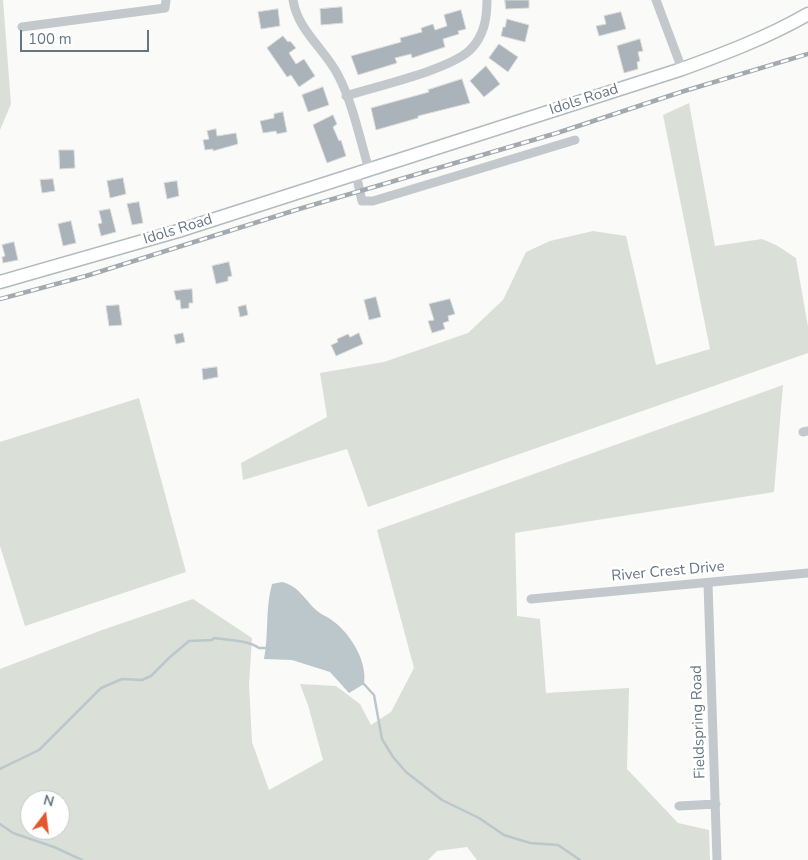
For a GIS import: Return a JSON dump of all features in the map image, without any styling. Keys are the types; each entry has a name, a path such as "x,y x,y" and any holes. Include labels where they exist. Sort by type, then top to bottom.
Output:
{"street":[{"path":"22,27 165,8 166,0"},
{"path":"293,0 298,18 304,30 338,75 369,170"},
{"path":"346,96 460,58 470,50 484,28 487,16 487,0"},
{"path":"656,0 682,69"},
{"name":"Idols Road","path":"0,282 178,231 682,69 779,31 808,14"},
{"path":"356,174 362,201 373,201 575,140"},
{"name":"River Crest Drive","path":"530,599 808,573"},
{"name":"Fieldspring Road","path":"708,582 717,860"},
{"path":"679,806 716,804"}],"shaded area":[{"path":"0,0 3,0 11,104 0,130"},
{"path":"689,103 715,246 762,239 776,245 796,258 808,327 808,353 368,507 347,449 243,480 241,463 327,417 320,373 384,362 468,333 503,300 526,252 550,241 593,231 626,236 656,365 710,349 663,115"},
{"path":"783,385 774,492 515,533 517,616 540,619 546,693 629,688 627,769 678,823 709,830 710,860 477,860 467,847 437,851 428,860 0,860 0,669 102,630 193,599 252,638 249,684 252,742 269,790 323,760 308,705 300,684 336,686 360,704 371,725 391,712 414,668 377,530"},
{"path":"139,398 186,572 25,626 0,546 0,442"},
{"path":"282,582 300,592 316,610 333,621 346,633 360,658 365,675 364,684 349,693 330,672 292,660 264,659 268,603 272,584"}],"building":[{"path":"505,0 529,0 529,8 506,9"},
{"path":"342,7 343,23 321,25 320,9"},
{"path":"278,9 280,26 261,29 258,12"},
{"path":"461,10 466,29 458,31 459,34 443,39 445,47 412,58 411,54 395,58 397,63 358,75 351,56 401,42 400,38 422,32 421,28 433,24 435,30 447,26 444,15"},
{"path":"621,12 626,29 599,36 596,26 606,24 604,16"},
{"path":"507,19 529,25 525,42 501,36"},
{"path":"283,36 296,48 289,53 296,64 304,59 315,76 299,87 291,75 287,77 267,48"},
{"path":"640,39 643,51 638,52 640,61 637,62 638,69 624,73 617,46"},
{"path":"499,44 518,57 508,72 489,58"},
{"path":"486,66 500,84 484,97 470,81"},
{"path":"462,79 470,103 418,116 418,118 376,130 371,108 429,92 428,90"},
{"path":"323,87 329,105 308,112 302,95"},
{"path":"283,112 287,132 277,134 276,131 263,133 260,121 274,118 274,114"},
{"path":"333,115 337,124 333,127 339,141 341,140 346,156 327,163 313,125"},
{"path":"216,129 217,136 236,133 238,144 213,151 213,149 205,150 203,140 209,139 207,131"},
{"path":"59,150 74,150 75,168 60,169"},
{"path":"123,178 126,194 110,198 107,181"},
{"path":"53,179 55,191 42,193 40,180"},
{"path":"177,181 179,196 167,199 164,183"},
{"path":"139,202 143,223 132,225 127,204"},
{"path":"110,209 116,232 101,236 98,224 102,223 99,211"},
{"path":"71,221 76,243 63,246 58,224"},
{"path":"14,242 18,260 3,263 2,257 5,256 2,245"},
{"path":"229,262 232,276 228,277 228,281 216,284 212,266"},
{"path":"192,289 193,303 189,303 189,308 181,309 180,300 176,300 174,291"},
{"path":"376,297 381,317 369,320 364,300"},
{"path":"450,299 455,314 448,316 449,321 443,323 445,329 432,333 428,321 434,320 429,304"},
{"path":"119,305 122,325 109,326 106,306"},
{"path":"246,305 248,315 240,317 238,307"},
{"path":"183,333 185,342 176,344 174,335"},
{"path":"359,333 363,344 336,356 331,345 338,342 337,339 348,334 350,337"},
{"path":"217,367 218,377 203,380 202,369"}],"waterway":[{"path":"0,769 39,750 101,688 122,679 142,680 151,676 189,641 212,640 214,638 244,642 259,648 268,648"},
{"path":"362,682 374,695 382,739 393,757 406,772 442,800 479,818 504,835 530,843 558,845 580,860"},
{"path":"0,824 13,833 54,847 82,860"}],"railway":[{"path":"0,299 86,276 299,209 557,133 681,92 808,54"}]}
